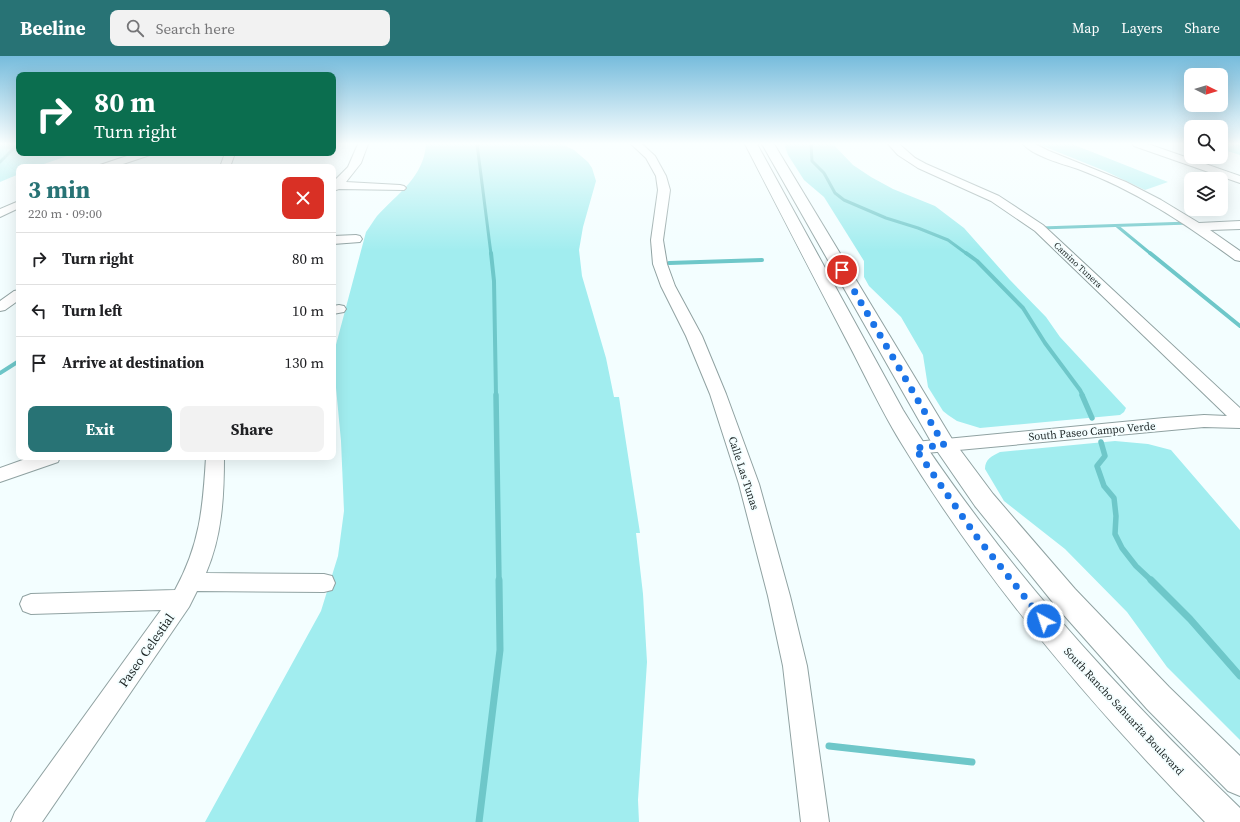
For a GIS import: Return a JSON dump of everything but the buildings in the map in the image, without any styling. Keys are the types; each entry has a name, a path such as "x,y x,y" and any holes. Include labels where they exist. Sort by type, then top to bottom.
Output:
{"street":[{"name":"Calle Las Tunas","path":"662,180 664,190 656,240 660,264 668,286 694,336 718,394 749,484 779,596 795,666 815,822"},
{"name":"South Rancho Sahuarita Boulevard","path":"771,180 915,448 976,536 1054,634 1126,715 1229,822"},
{"path":"789,180 944,445 998,517 1065,597 1158,698 1240,779"},
{"name":"Camino Tunera","path":"952,180 993,198 1034,224 1240,418"},
{"path":"1114,180 1160,203 1198,227 1240,257"},
{"path":"336,186 400,188"},
{"path":"0,213 16,205"},
{"path":"1198,227 1240,225"},
{"path":"336,240 356,239"},
{"name":"South Paseo Campo Verde","path":"915,448 1164,424 1204,421 1240,422"},
{"path":"0,474 42,460"},
{"name":"Paseo Celestial","path":"25,822 186,591 206,546 212,513 215,460"},
{"path":"31,604 186,591 324,583"}],"shaded area":[{"path":"411,180 596,180 583,227 579,250 582,276 606,358 614,397 619,397 640,533 636,533 643,594 647,662 638,800 639,822 205,822 321,611 338,556 344,511 341,441 336,388 336,345 366,232 377,216"},
{"path":"804,180 876,180 893,189 935,206 964,228 1010,280 1046,317 1060,337 1126,408 1124,412 1120,415 980,428 957,421 948,415 943,411 928,387 923,355 901,317 869,286 864,277 864,261 824,197"},
{"path":"1123,180 1162,180 1168,182 1145,190"},
{"path":"1115,441 1148,444 1171,450 1240,530 1240,740 1167,667 1127,612 1065,549 1004,501 985,469 988,460 1000,452"}],"waterway":[{"path":"482,180 491,254"},
{"path":"828,180 835,193 844,200 886,218 918,228 948,240 967,254"},
{"path":"1041,228 1189,223"},
{"path":"1117,226 1151,254"},
{"path":"491,253 494,281 496,396"},
{"path":"966,253 977,261 1023,308 1045,343 1083,396"},
{"path":"1150,253 1240,326"},
{"path":"669,263 762,260"},
{"path":"0,373 16,363"},
{"path":"496,395 499,581"},
{"path":"1082,395 1092,418"},
{"path":"1101,442 1105,456 1097,466 1104,486 1114,498 1116,516 1115,534 1122,548 1136,566 1152,581"},
{"path":"479,822 500,650 499,580"},
{"path":"1152,581 1190,619 1240,676"},
{"path":"829,746 972,762"}],"route":[{"path":"842,270 944,445 915,448 976,536 1013,585 1044,621"}]}
